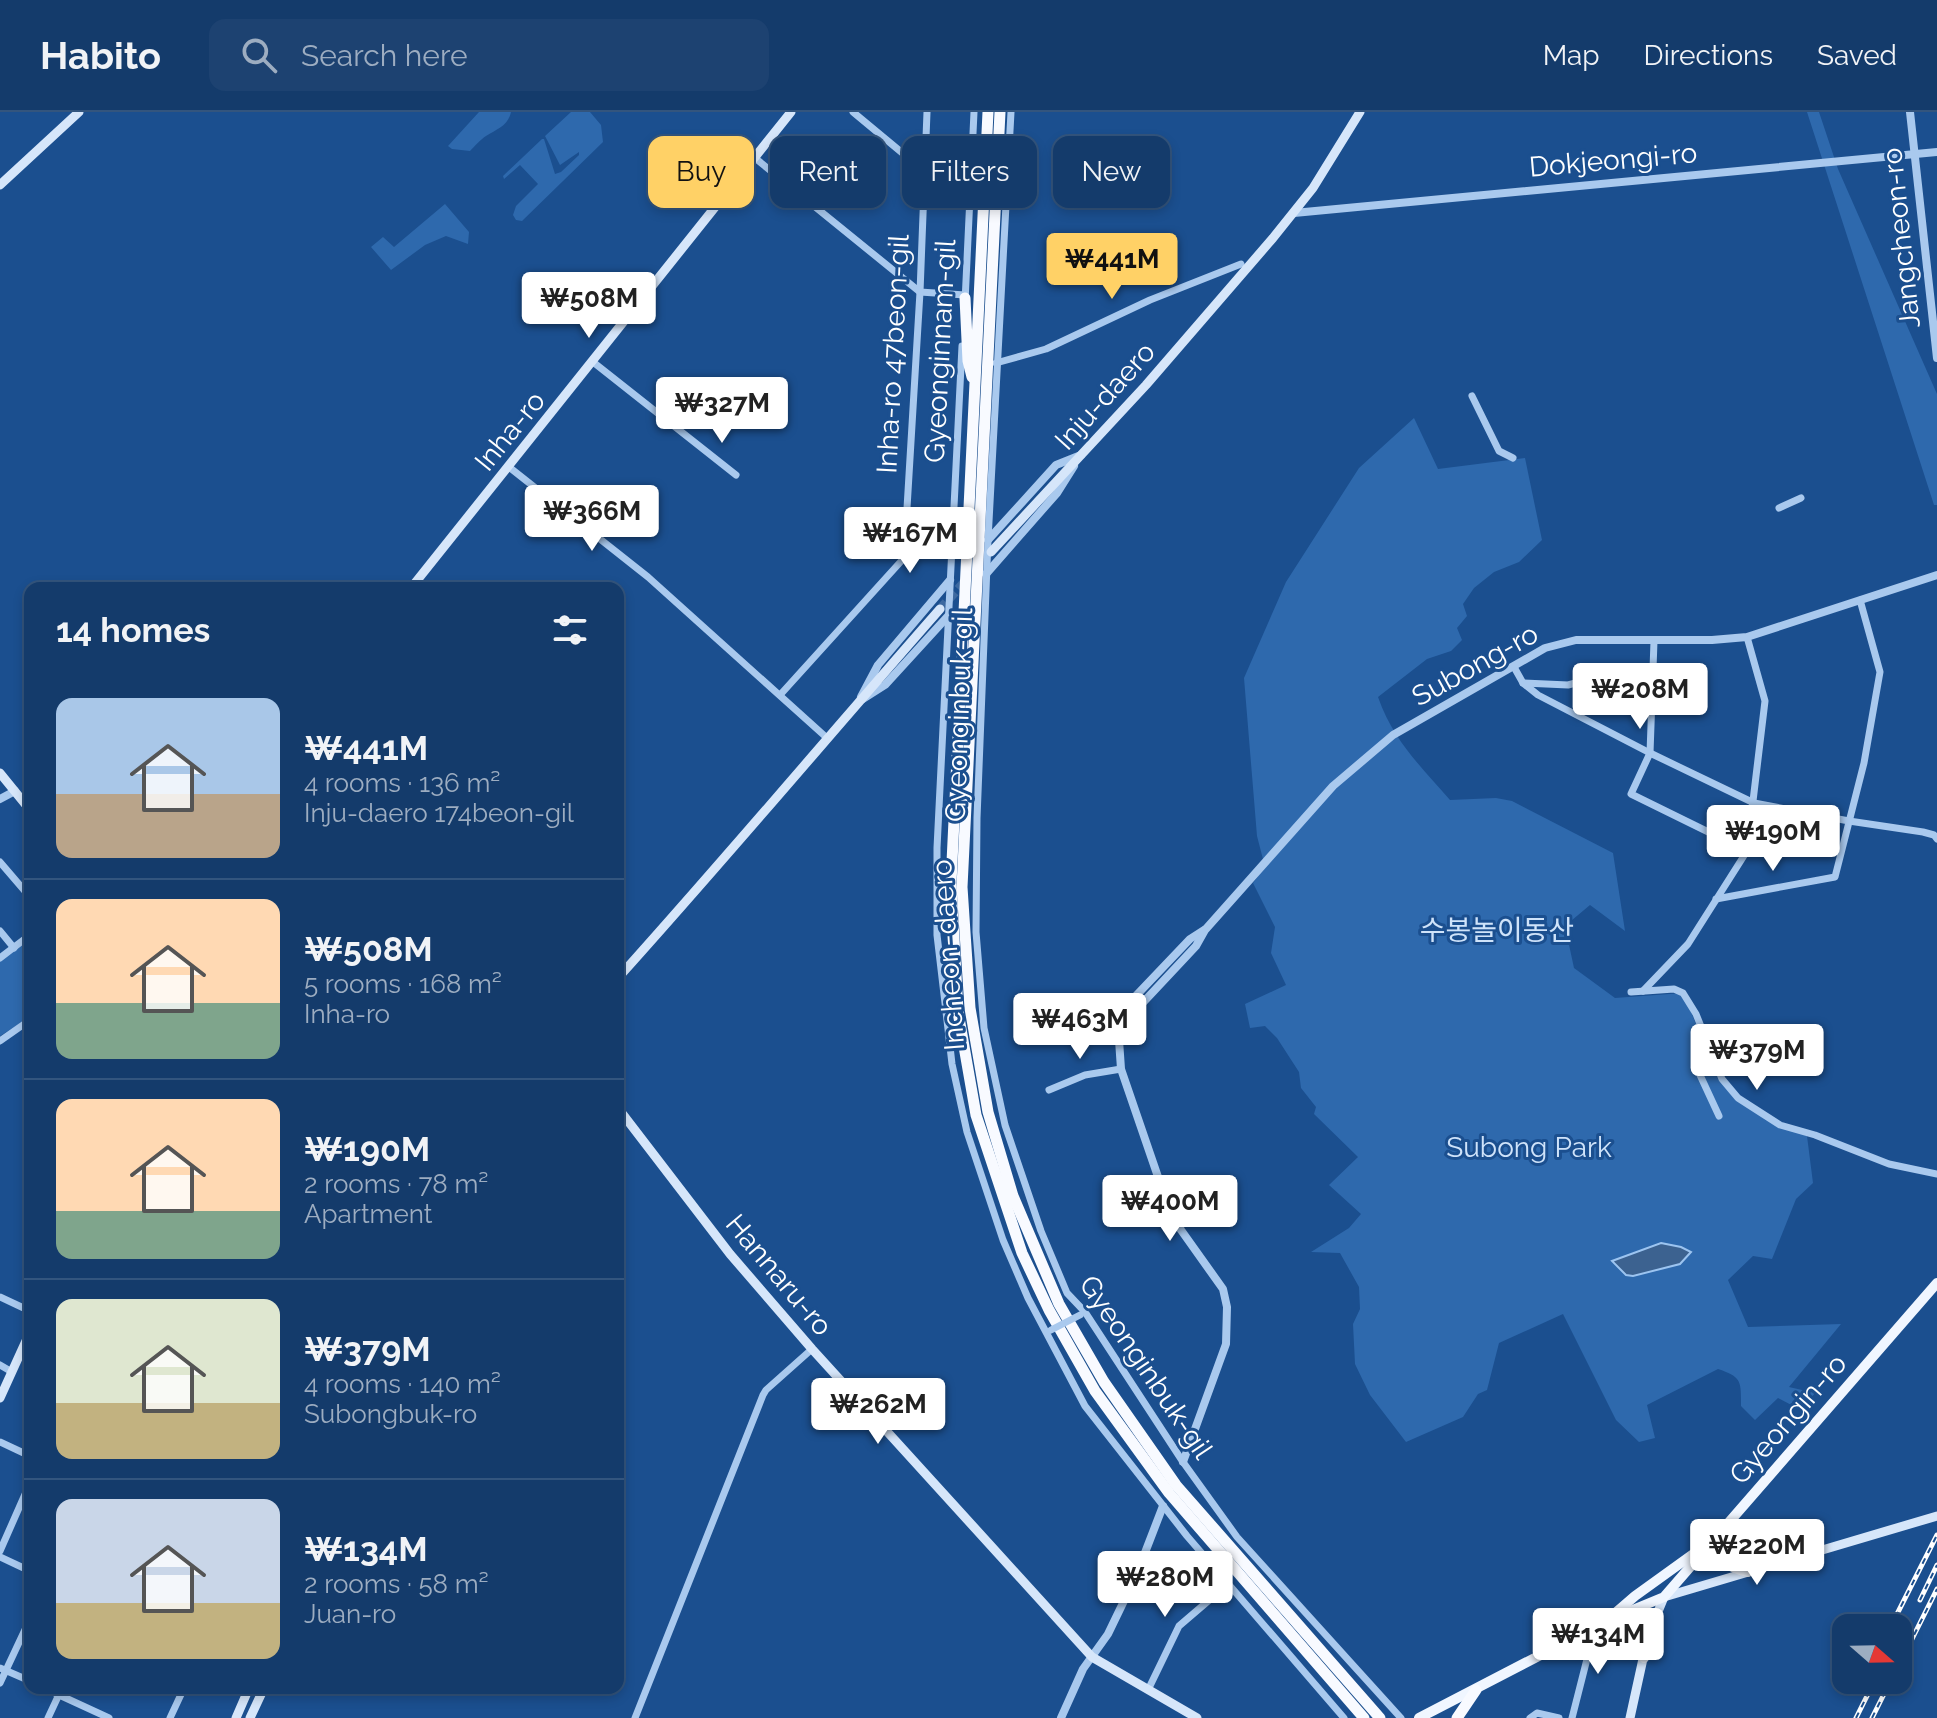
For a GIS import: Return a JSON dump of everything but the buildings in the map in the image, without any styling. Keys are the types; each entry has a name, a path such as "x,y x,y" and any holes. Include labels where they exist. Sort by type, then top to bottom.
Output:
{"highway":[{"name":"Incheon-daero","path":"988,112 951,883 958,1012 976,1115 1022,1253 1049,1310 1095,1391 1169,1493 1364,1718"},
{"name":"Incheon-daero","path":"1000,112 962,887 970,1008 988,1112 1013,1196 1053,1291 1104,1382 1176,1485 1380,1718"},
{"path":"965,296 968,361 975,389"},
{"path":"1457,1718 1476,1690"}],"main road":[{"path":"0,185 79,112"},
{"name":"Inha-ro","path":"416,582 791,112"},
{"name":"Inju-daero","path":"991,552 1081,455 1243,267 1255,260 1294,213 1360,112"},
{"path":"624,971 746,835 859,701 944,612"},
{"path":"0,773 24,802"},
{"name":"Hannaru-ro","path":"624,1116 730,1254 812,1349 1092,1657 1197,1718"},
{"name":"Gyeongin-ro","path":"1419,1718 1606,1621 1664,1597 1937,1283"},
{"path":"0,1398 24,1345"},
{"path":"1630,1718 1648,1636 1664,1597 1937,1516"},
{"path":"1718,1537 1722,1561 1728,1567 1748,1572"},
{"path":"1644,1658 1632,1634 1606,1621 1635,1596 1718,1537"},
{"path":"236,1718 246,1694"},
{"path":"250,1718 261,1694"}],"street":[{"path":"853,112 902,153"},
{"name":"Inha-ro 47beon-gil","path":"926,136 927,112"},
{"name":"Gyeonginnam-gil","path":"973,136 974,112"},
{"name":"Gyeonginbuk-gil","path":"1011,112 986,574 976,896 984,1028 1005,1125 1041,1231 1067,1293 1237,1537 1401,1718"},
{"name":"Jangcheon-ro","path":"1910,112 1937,358"},
{"name":"Dokjeongi-ro","path":"1294,213 1937,152"},
{"path":"755,158 920,292 965,296"},
{"name":"Inha-ro 47beon-gil","path":"780,695 904,558 923,208"},
{"name":"Gyeonginnam-gil","path":"969,208 950,580 944,612 937,848 937,935 952,1064 967,1132 1003,1240 1085,1406 1163,1506 1344,1718"},
{"path":"998,362 1046,349 1150,300 1243,267"},
{"path":"593,362 736,475"},
{"path":"1472,396 1499,451 1513,458"},
{"path":"988,540 1056,465 1081,455"},
{"path":"986,574 1057,493 1081,455"},
{"path":"509,467 692,616 827,738"},
{"path":"1779,508 1801,498"},
{"name":"Subong-ro","path":"1183,1462 1226,1344 1227,1307 1223,1289 1181,1230 1168,1206 1121,1069 1119,1040 1124,1014 1130,1002 1190,939 1205,930 1333,786 1393,735 1545,648 1576,640 1747,637 1937,575"},
{"path":"859,701 878,665 950,580"},
{"path":"1716,899 1835,877 1864,763 1880,672 1860,600"},
{"path":"1643,991 1688,944 1747,851 1765,701 1747,637"},
{"path":"1654,641 1650,753 1631,794 1747,851"},
{"path":"1514,667 1523,683 1538,695 1754,803 1923,832 1937,839"},
{"path":"1523,683 1568,685 1583,681 1612,692 1653,695"},
{"path":"0,799 15,791"},
{"path":"0,862 24,890"},
{"path":"0,931 14,948"},
{"path":"0,958 24,940"},
{"path":"1631,992 1674,989 1683,993 1696,1014 1722,1079 1738,1098 1780,1125 1889,1164 1937,1174"},
{"path":"0,1041 24,1024"},
{"path":"1708,1049 1697,1052 1700,1075 1719,1116"},
{"path":"1049,1090 1085,1075 1121,1069"},
{"path":"0,1297 24,1308"},
{"path":"1049,1332 1083,1314"},
{"path":"635,1718 763,1395 812,1349"},
{"path":"0,1365 12,1372"},
{"path":"0,1442 24,1453"},
{"path":"24,1497 0,1554 24,1568"},
{"path":"1061,1718 1083,1669 1108,1634 1136,1576 1163,1506"},
{"path":"1148,1690 1179,1626 1228,1584"},
{"path":"0,1683 3,1669 24,1630"},
{"path":"1572,1718 1587,1659 1582,1634"},
{"path":"3,1669 24,1678"},
{"path":"1468,1718 1476,1690"},
{"path":"48,1718 59,1694"},
{"path":"65,1694 109,1718"},
{"path":"170,1718 181,1694"},
{"path":"1530,1718 1537,1713 1559,1718"}],"green space":[{"path":"479,112 511,112 505,124 484,137 470,151 448,146"},
{"path":"571,112 590,112 601,125 603,142 522,221 516,220 513,215 516,206 538,184 520,165 504,179 503,176 542,139 555,174 561,172 579,152 560,165 545,136"},
{"path":"1807,112 1819,112 1838,169 1937,394 1937,505 1934,505"},
{"path":"445,204 469,232 468,244 446,236 425,245 391,270 371,247 383,237 394,247"},
{"name":"Subong Park","path":"1414,418 1438,469 1525,458 1542,540 1519,562 1494,572 1474,588 1463,604 1467,616 1457,628 1462,640 1451,651 1427,659 1378,697 1384,713 1418,764 1450,800 1496,798 1512,801 1613,853 1625,931 1590,905 1565,926 1574,968 1615,998 1683,993 1728,1087 1761,1115 1807,1136 1813,1183 1796,1199 1772,1259 1753,1256 1728,1280 1748,1327 1841,1324 1789,1387 1815,1393 1801,1410 1778,1398 1755,1420 1741,1406 1741,1391 1736,1378 1718,1369 1647,1405 1655,1438 1639,1442 1616,1420 1563,1314 1499,1343 1487,1390 1478,1394 1463,1417 1406,1442 1370,1395 1355,1364 1353,1324 1360,1309 1359,1287 1340,1253 1311,1252 1349,1228 1361,1214 1329,1185 1358,1157 1314,1114 1316,1107 1301,1088 1299,1072 1277,1038 1265,1026 1250,1028 1245,1004 1286,985 1271,953 1275,927 1253,883 1265,867 1257,836 1244,678 1286,582 1359,468"},
{"path":"24,940 24,1021 0,1036 0,958"}],"shaded area":[{"path":"1661,1243 1691,1252 1680,1264 1633,1276 1626,1275 1612,1261"}],"tunnel":[{"path":"940,609 967,579"}],"railway":[{"path":"1897,1614 1937,1535"},
{"path":"1920,1600 1937,1565"},
{"path":"1912,1639 1937,1589"},
{"path":"1856,1718 1868,1694"},
{"path":"1872,1718 1884,1694"}],"park label":[{"name":"수봉놀이동산","path":"1497,930"}]}
